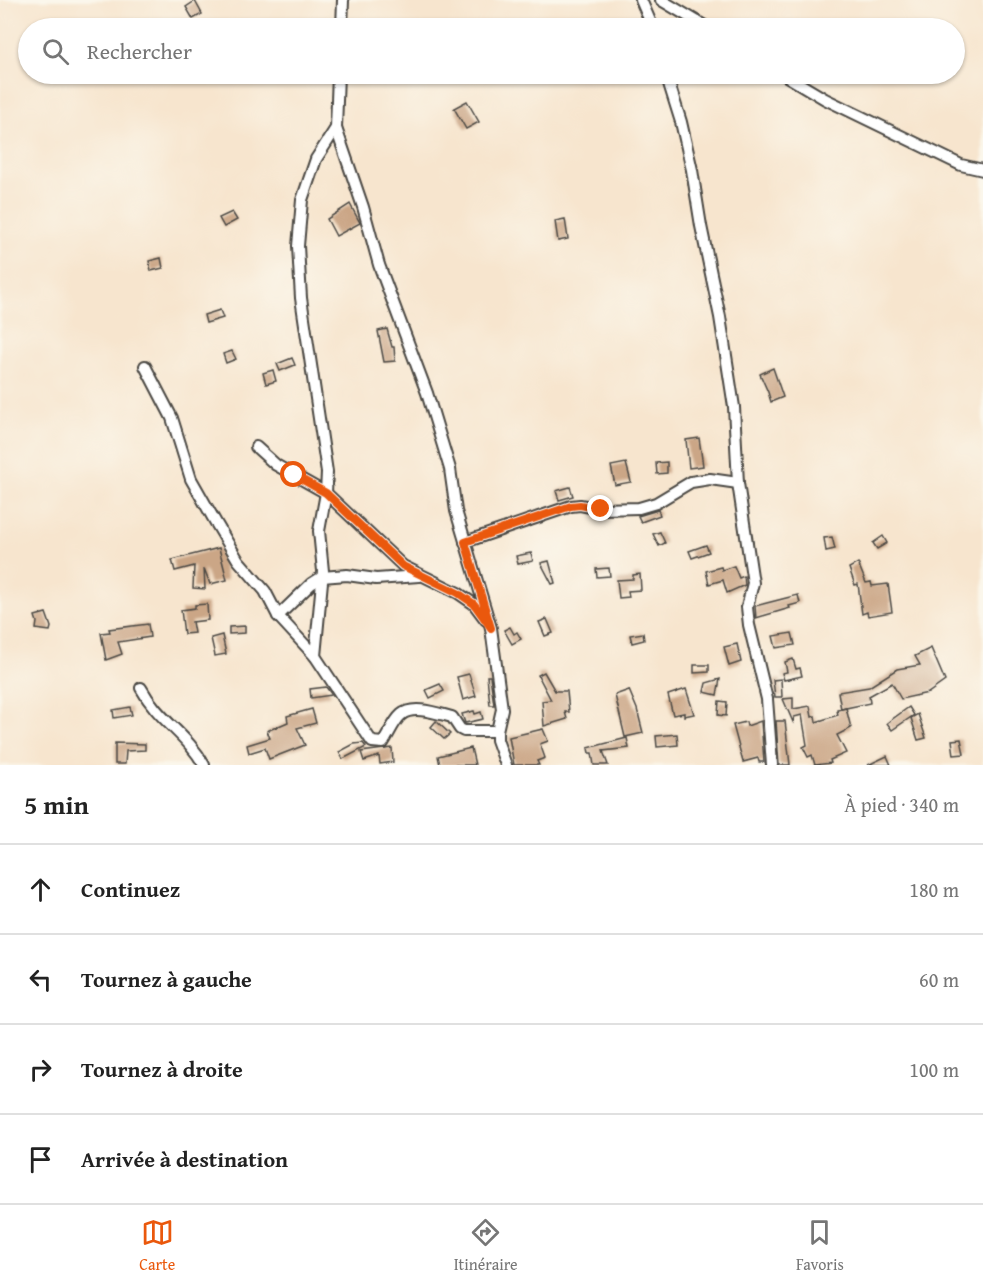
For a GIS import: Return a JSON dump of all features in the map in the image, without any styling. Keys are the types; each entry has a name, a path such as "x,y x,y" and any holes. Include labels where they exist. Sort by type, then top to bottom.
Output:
{"street":[{"path":"342,18 343,0"},
{"path":"641,0 649,18"},
{"path":"661,0 691,18"},
{"path":"338,84 336,128 363,207 379,266 436,422 450,470 456,512 491,628 502,709 497,731 506,765"},
{"path":"669,84 692,170 720,317 734,407 738,483 753,583 747,607 767,699 772,765"},
{"path":"800,84 825,99 961,165 983,170"},
{"path":"315,656 322,577 319,531 326,493 327,472 301,298 297,246 302,200 316,159 336,128"},
{"path":"145,366 172,418 191,479 238,560 265,591 279,616 315,656 372,742 383,743 402,714 410,711 452,717 464,731 497,731"},
{"path":"256,447 276,465 326,493 403,566 458,593 474,604 491,628"},
{"path":"465,542 571,506 580,505 601,509 639,507 656,503 691,482 710,479 738,483"},
{"path":"279,616 311,584 322,577 347,575 376,579 422,576"},
{"path":"141,688 161,718 197,752 204,765"}],"building":[{"path":"195,1 202,14 192,18 186,7"},
{"path":"467,101 479,122 466,129 454,108"},
{"path":"350,204 360,223 336,236 327,219"},
{"path":"232,212 237,220 224,227 219,218"},
{"path":"565,219 568,239 558,241 555,221"},
{"path":"161,258 163,268 151,271 149,261"},
{"path":"220,310 223,318 206,323 204,315"},
{"path":"387,329 392,347 394,347 395,361 384,362 378,331"},
{"path":"232,351 236,359 226,363 223,354"},
{"path":"292,358 295,365 280,371 277,364"},
{"path":"773,368 783,397 771,402 760,374"},
{"path":"273,370 276,381 266,384 263,373"},
{"path":"699,438 703,466 689,468 686,440"},
{"path":"667,462 667,473 657,474 656,463"},
{"path":"626,463 631,482 615,485 611,466"},
{"path":"570,487 573,496 559,500 556,491"},
{"path":"658,510 660,515 641,522 638,516"},
{"path":"660,532 665,543 659,546 653,534"},
{"path":"883,536 887,543 877,549 873,543"},
{"path":"832,537 835,549 826,551 824,538"},
{"path":"706,545 709,552 692,558 689,551"},
{"path":"219,548 227,580 210,584 204,568 205,589 193,588 194,566 175,571 172,560"},
{"path":"531,553 533,561 518,564 516,556"},
{"path":"549,561 555,583 552,584 541,563"},
{"path":"858,563 866,583 871,582 872,586 888,584 892,612 868,616 867,612 862,614 858,584 855,585 849,568"},
{"path":"734,566 739,578 744,576 745,585 727,593 723,580 709,584 706,571 721,567 722,570"},
{"path":"609,568 610,576 597,577 596,569"},
{"path":"640,574 641,590 628,591 629,597 619,598 617,580 633,579 633,575"},
{"path":"798,595 800,603 756,618 755,606"},
{"path":"207,604 208,620 192,622 194,633 184,634 181,610"},
{"path":"46,613 51,627 50,631 36,629 35,616"},
{"path":"547,619 553,633 545,636 539,622"},
{"path":"148,624 150,637 118,642 122,654 106,660 101,633 110,632 109,629"},
{"path":"245,626 245,633 229,634 229,627"},
{"path":"510,627 521,639 512,644 504,630"},
{"path":"643,633 644,640 632,643 630,635"},
{"path":"792,633 795,645 776,648 773,636"},
{"path":"222,635 226,654 215,656 211,638"},
{"path":"737,644 741,662 729,666 724,647"},
{"path":"931,648 945,681 928,693 901,699 892,683 869,696 870,703 841,709 838,692 869,687 897,669 920,665 915,656"},
{"path":"793,659 796,669 800,668 802,676 784,680 782,673 787,672 785,662"},
{"path":"694,665 709,665 709,672 694,673"},
{"path":"544,672 555,691 567,691 569,712 565,712 567,719 544,726 542,701 551,700 538,675"},
{"path":"469,674 476,696 463,700 457,677"},
{"path":"487,676 490,676 494,705 490,705"},
{"path":"720,679 717,695 704,692 706,683"},
{"path":"781,679 782,697 775,697 773,680"},
{"path":"440,684 444,691 430,698 426,690"},
{"path":"326,687 332,695 311,698 310,689"},
{"path":"686,689 694,714 673,715 668,695"},
{"path":"629,690 643,733 625,737 615,695"},
{"path":"793,698 793,709 810,706 812,717 815,716 816,722 838,715 837,710 846,708 851,728 837,735 846,753 830,760 831,763 815,765 812,755 808,757 803,747 807,745 802,715 794,717 793,722 783,699"},
{"path":"719,701 727,702 726,716 718,715"},
{"path":"130,707 132,715 114,718 113,710"},
{"path":"909,707 914,715 892,730 887,723"},
{"path":"312,709 316,723 297,728 305,745 269,759 265,748 249,753 247,745 270,738 267,731 288,722 287,716"},
{"path":"474,711 475,714 481,712 483,719 465,723 462,714"},
{"path":"918,714 926,738 918,740 911,718"},
{"path":"436,721 450,734 444,739 431,727"},
{"path":"761,721 764,762 759,762 758,758 743,762 733,725 746,722 747,726"},
{"path":"776,721 785,721 790,765 779,765"},
{"path":"543,729 548,741 540,744 545,758 537,761 539,765 514,765 509,737"},
{"path":"677,734 678,745 657,747 656,736"},
{"path":"627,738 629,748 603,751 608,765 594,765 592,753 589,753 588,748"},
{"path":"961,739 964,754 954,755 952,740"},
{"path":"115,743 145,744 145,750 126,751 125,764 115,764"},
{"path":"363,743 366,747 343,759 339,752 354,744"},
{"path":"392,748 393,762 380,764 379,756 364,761 361,752"},
{"path":"471,748 475,765 440,765 438,756"},
{"path":"887,756 891,765 868,765"}],"route":[{"path":"294,475 326,493 403,566 458,593 474,604 491,628 465,542 571,506 580,505 601,509"}]}
